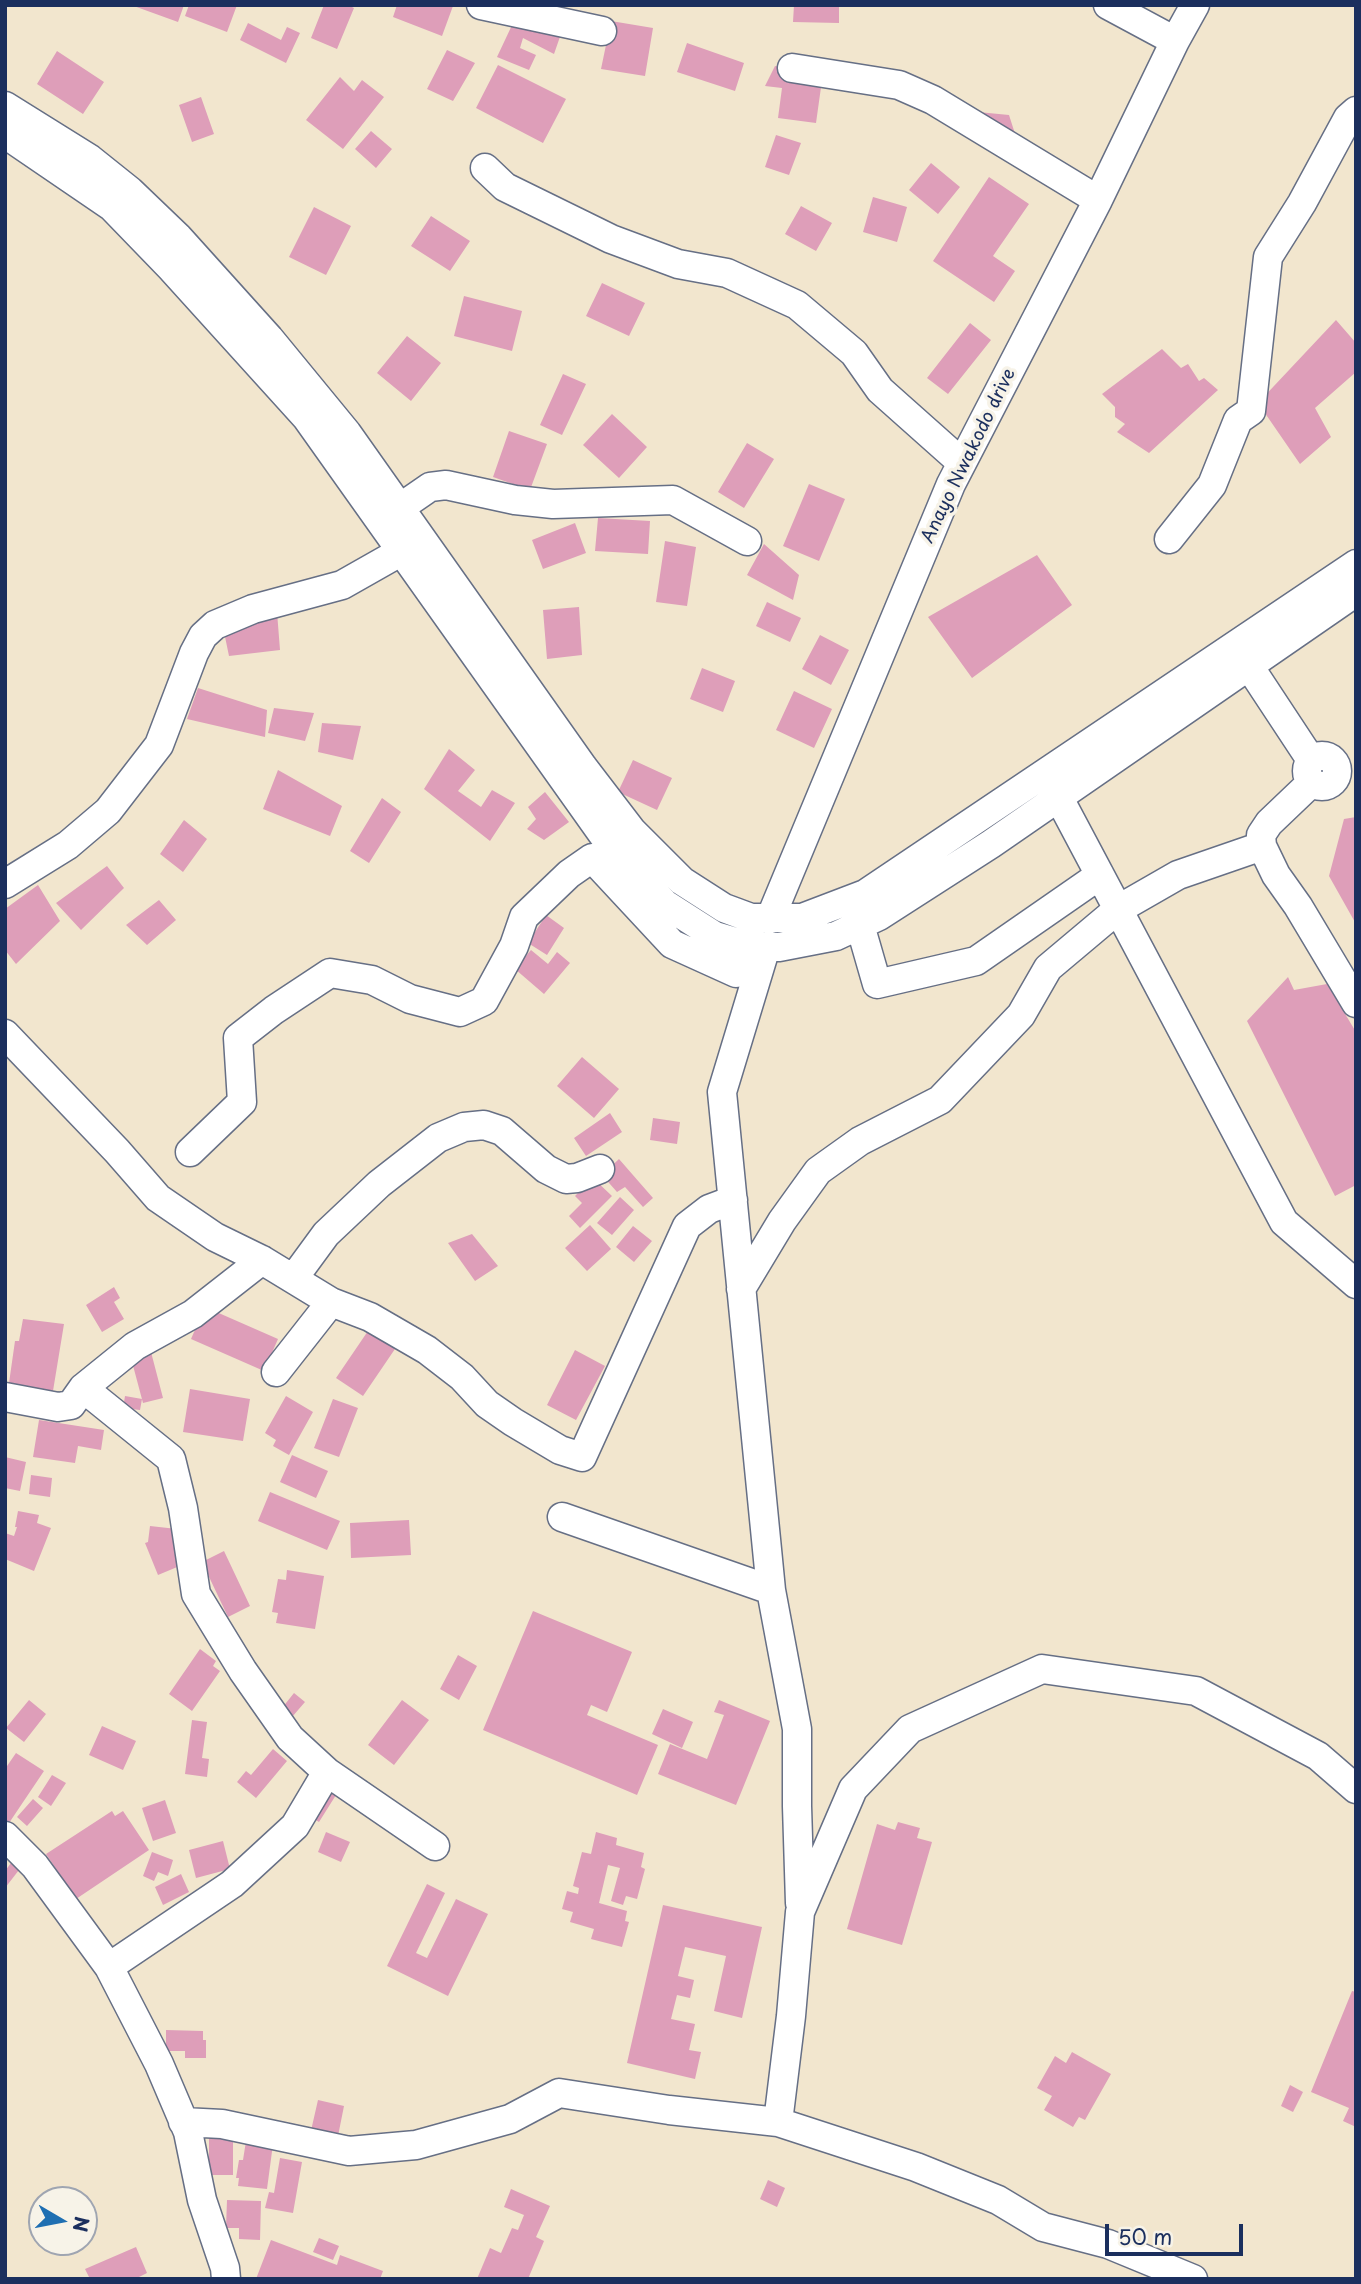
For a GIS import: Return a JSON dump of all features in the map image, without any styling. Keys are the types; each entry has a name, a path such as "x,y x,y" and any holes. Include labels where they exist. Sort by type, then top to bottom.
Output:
{"street":[{"path":"481,5 602,32"},
{"path":"1108,5 1175,41"},
{"name":"Anayo Nwakodo drive","path":"771,919 946,497 1195,5"},
{"path":"792,68 899,85 933,100 1098,200"},
{"path":"5,106 90,159 130,191 178,237 269,338 348,433 583,767 632,831 682,881 724,908 751,918 802,918 865,894 1356,564"},
{"path":"1168,539 1212,485 1238,420 1251,411 1268,257 1348,118 1356,111"},
{"path":"5,134 112,208 172,269 306,417 612,849 665,904 715,936 755,946 779,947 836,936 879,916 1059,798 1356,592"},
{"path":"485,168 505,187 611,239 678,264 727,273 797,305 854,353 880,390 962,463"},
{"path":"401,507 430,487 446,485 515,500 553,504 673,500 747,541"},
{"path":"5,884 68,845 108,811 159,745 194,653 202,636 215,625 253,609 342,585 402,551"},
{"path":"1249,666 1329,767 1269,823 1261,835 1262,846 1276,875 1298,906 1356,1003"},
{"path":"1059,798 1284,1222 1356,1284"},
{"path":"741,1289 782,1221 818,1171 860,1141 940,1100 1021,1014 1048,968 1117,910 1178,875 1262,846"},
{"path":"190,1152 242,1102 238,1038 274,1010 330,973 372,980 410,999 460,1012 484,1001 514,946 524,917 569,874 592,858 672,944 736,973 755,946"},
{"path":"860,925 877,984 976,961 1100,875"},
{"path":"755,946 722,1091 771,1590 797,1729 800,1912 778,2122"},
{"path":"5,1034 158,1198 215,1237 262,1260 331,1302 370,1317 427,1350 462,1377 487,1404 513,1422 560,1450 582,1457 687,1226 709,1209 733,1200"},
{"path":"293,1279 326,1234 379,1184 438,1138 464,1127 484,1125 502,1131 546,1169 566,1179 577,1178 600,1169"},
{"path":"5,1396 58,1408 71,1405 83,1388 135,1346 193,1314 262,1260"},
{"path":"276,1373 331,1302"},
{"path":"83,1388 172,1459 183,1508 196,1594 243,1671 290,1738 327,1772 435,1846"},
{"path":"562,1517 771,1590"},
{"path":"800,1912 853,1789 910,1729 1042,1669 1196,1691 1318,1756 1356,1789"},
{"path":"109,1967 232,1884 295,1826 327,1772"},
{"path":"5,1836 35,1866 109,1967 159,2064 188,2132 202,2200 225,2267 226,2279"},
{"path":"183,2122 222,2124 349,2151 416,2145 443,2138 510,2119 559,2093 668,2110 778,2122 916,2167 998,2200 1043,2228 1108,2244 1194,2279"}],"building":[{"path":"131,5 184,5 178,22"},
{"path":"189,5 237,5 227,32 185,16"},
{"path":"324,5 348,5 354,8 337,49 311,38"},
{"path":"397,5 453,6 442,36 393,17"},
{"path":"794,5 839,5 839,23 793,22"},
{"path":"611,21 653,28 645,76 601,69"},
{"path":"248,23 281,40 287,27 300,33 286,63 240,40"},
{"path":"513,23 562,31 554,54 523,38 520,48 536,55 529,70 497,57"},
{"path":"687,43 744,63 735,91 677,72"},
{"path":"447,50 475,63 453,101 427,89"},
{"path":"57,51 104,82 83,114 37,84"},
{"path":"498,65 566,99 543,143 476,108"},
{"path":"775,66 823,73 816,123 778,118 782,88 765,86"},
{"path":"340,77 354,91 362,80 384,97 343,149 306,120"},
{"path":"201,97 214,134 192,142 179,105"},
{"path":"978,112 1009,115 1017,140"},
{"path":"371,131 392,149 376,168 355,149"},
{"path":"776,135 801,143 789,175 765,167"},
{"path":"931,163 960,187 938,214 909,190"},
{"path":"989,177 1029,204 993,256 1015,271 994,302 933,261"},
{"path":"873,197 907,207 897,242 863,232"},
{"path":"801,206 832,223 816,251 785,234"},
{"path":"314,207 351,226 326,275 289,257"},
{"path":"431,216 470,241 450,271 411,246"},
{"path":"602,283 645,303 629,336 586,316"},
{"path":"464,296 522,311 512,351 454,336"},
{"path":"1336,320 1356,343 1356,372 1315,408 1331,437 1300,464 1258,403"},
{"path":"970,323 991,340 948,394 927,378"},
{"path":"407,336 441,363 411,401 377,373"},
{"path":"1162,349 1181,368 1188,364 1199,381 1204,378 1218,390 1149,453 1117,432 1125,424 1115,417 1115,407 1102,394"},
{"path":"563,374 586,384 562,435 540,425"},
{"path":"612,414 647,447 619,478 583,445"},
{"path":"509,431 547,444 530,490 493,477"},
{"path":"747,443 774,459 744,508 718,492"},
{"path":"809,484 845,499 819,561 783,546"},
{"path":"598,518 650,521 648,554 595,551"},
{"path":"575,523 586,553 543,569 532,540"},
{"path":"665,541 696,547 687,606 656,602"},
{"path":"764,544 799,575 793,600 747,575"},
{"path":"1037,555 1072,605 972,678 928,617"},
{"path":"767,602 801,618 790,642 756,626"},
{"path":"579,607 582,655 547,659 543,610"},
{"path":"277,612 280,650 229,656 223,627"},
{"path":"820,635 849,650 831,685 802,669"},
{"path":"702,668 735,681 723,712 690,699"},
{"path":"198,688 267,710 265,737 187,719"},
{"path":"794,691 832,709 814,748 776,730"},
{"path":"274,708 314,713 305,741 268,733"},
{"path":"322,723 361,726 353,760 318,752"},
{"path":"449,749 475,770 458,791 481,807 492,790 515,803 490,841 424,789"},
{"path":"633,760 672,778 657,810 618,792"},
{"path":"278,770 342,806 330,836 263,809"},
{"path":"545,792 569,822 544,840 527,829 536,819 528,807"},
{"path":"382,798 401,812 369,863 350,851"},
{"path":"1356,817 1356,924 1329,876 1344,819"},
{"path":"184,820 207,839 183,872 160,854"},
{"path":"107,866 124,888 81,930 56,903"},
{"path":"38,885 60,921 16,964 5,950 5,909"},
{"path":"159,900 176,920 147,945 126,925"},
{"path":"546,915 564,928 547,955 528,943"},
{"path":"531,950 548,964 557,952 570,963 544,994 515,969"},
{"path":"1288,977 1294,990 1327,984 1356,1032 1356,1185 1335,1196 1247,1021"},
{"path":"582,1057 619,1089 594,1118 557,1086"},
{"path":"610,1113 622,1132 586,1156 574,1138"},
{"path":"653,1118 680,1122 677,1144 650,1140"},
{"path":"619,1159 653,1198 643,1207 625,1187 617,1192 602,1175"},
{"path":"593,1178 612,1196 580,1228 569,1216 582,1203 575,1196"},
{"path":"620,1197 634,1210 612,1235 597,1223"},
{"path":"590,1225 611,1249 587,1271 565,1248"},
{"path":"633,1226 652,1241 634,1262 616,1247"},
{"path":"472,1234 498,1266 475,1281 448,1243"},
{"path":"114,1287 120,1298 114,1302 124,1319 102,1332 86,1305"},
{"path":"205,1307 278,1339 264,1371 191,1339"},
{"path":"23,1319 64,1324 52,1397 8,1390 15,1341 19,1341"},
{"path":"370,1328 397,1346 363,1396 336,1378"},
{"path":"575,1350 605,1366 576,1420 547,1405"},
{"path":"151,1352 163,1398 143,1403 131,1358"},
{"path":"190,1389 250,1399 243,1441 183,1432"},
{"path":"125,1396 142,1399 140,1410 123,1408"},
{"path":"286,1396 313,1412 289,1455 273,1446 276,1440 265,1433"},
{"path":"333,1399 358,1408 339,1457 314,1448"},
{"path":"39,1420 104,1430 101,1450 78,1446 75,1463 33,1457"},
{"path":"292,1455 328,1471 316,1498 280,1482"},
{"path":"5,1457 26,1462 20,1491 5,1488"},
{"path":"31,1475 52,1478 50,1497 29,1494"},
{"path":"270,1492 340,1521 327,1550 258,1521"},
{"path":"18,1511 39,1515 37,1523 51,1528 34,1571 5,1559 5,1533 14,1536"},
{"path":"409,1520 411,1555 351,1558 350,1523"},
{"path":"150,1526 177,1529 175,1548 182,1565 158,1575 145,1543 148,1542"},
{"path":"224,1551 250,1606 228,1617 202,1562"},
{"path":"287,1570 324,1576 315,1629 276,1623 278,1613 272,1612 278,1579 286,1580"},
{"path":"533,1611 632,1652 607,1712 591,1705 587,1715 658,1745 637,1795 483,1730"},
{"path":"200,1649 216,1661 213,1666 220,1671 192,1711 169,1694"},
{"path":"458,1655 477,1666 459,1700 440,1689"},
{"path":"294,1693 305,1702 292,1717 282,1708"},
{"path":"29,1700 46,1714 24,1742 6,1728"},
{"path":"402,1700 429,1720 394,1765 368,1745"},
{"path":"719,1700 770,1721 736,1805 658,1774 670,1744 707,1759 724,1715 714,1712"},
{"path":"663,1709 693,1722 682,1748 652,1734"},
{"path":"192,1720 207,1722 202,1758 209,1759 207,1777 185,1774"},
{"path":"102,1726 136,1741 123,1770 89,1755"},
{"path":"273,1749 287,1761 256,1798 237,1782 246,1771 251,1775"},
{"path":"16,1753 44,1771 9,1823 5,1820 5,1769"},
{"path":"52,1775 66,1783 51,1806 38,1797"},
{"path":"328,1789 336,1795 319,1822 311,1817"},
{"path":"33,1799 43,1808 27,1826 17,1817"},
{"path":"165,1800 176,1833 153,1841 142,1808"},
{"path":"112,1811 115,1816 123,1811 149,1850 76,1899 46,1854"},
{"path":"898,1822 920,1828 917,1838 932,1842 902,1945 847,1929 877,1824 895,1830"},
{"path":"326,1832 350,1842 341,1862 318,1852"},
{"path":"596,1832 617,1838 616,1845 644,1853 641,1867 645,1869 637,1899 626,1896 623,1905 611,1901 620,1868 608,1865 599,1903 627,1911 625,1921 629,1922 622,1947 591,1939 594,1929 570,1922 573,1912 562,1909 567,1891 578,1894 579,1888 573,1886 582,1852 591,1854"},
{"path":"223,1841 230,1869 196,1878 189,1850"},
{"path":"152,1852 173,1860 168,1876 158,1872 154,1881 143,1876"},
{"path":"11,1863 19,1870 5,1888 5,1871"},
{"path":"181,1874 189,1892 163,1905 155,1887"},
{"path":"427,1884 445,1893 416,1953 427,1958 456,1899 488,1914 448,1996 387,1966"},
{"path":"663,1905 762,1927 742,2018 714,2011 726,1956 685,1947 678,1976 694,1980 690,1998 677,1995 671,2019 695,2024 689,2050 701,2052 695,2079 627,2063"},
{"path":"1352,1991 1356,1992 1356,2127 1343,2121 1349,2108 1311,2092"},
{"path":"166,2030 203,2031 206,2058 185,2058 185,2051 166,2051"},
{"path":"1072,2052 1111,2074 1085,2120 1079,2117 1073,2127 1044,2110 1052,2096 1037,2088 1055,2056 1066,2063"},
{"path":"1290,2085 1303,2092 1293,2112 1281,2106"},
{"path":"318,2100 344,2106 337,2141 310,2135"},
{"path":"209,2135 233,2135 233,2175 201,2175 200,2158 209,2158"},
{"path":"246,2141 273,2144 267,2189 238,2186 239,2178 236,2178 239,2160 243,2160"},
{"path":"280,2158 302,2162 293,2213 265,2208 269,2192 274,2193"},
{"path":"768,2180 785,2188 777,2207 760,2199"},
{"path":"511,2189 550,2206 536,2237 544,2241 528,2279 477,2279 490,2248 501,2253 512,2228 518,2230 524,2215 504,2207"},
{"path":"227,2200 261,2201 260,2240 239,2239 239,2228 226,2228"},
{"path":"319,2238 339,2246 333,2260 313,2252"},
{"path":"271,2240 337,2265 340,2255 383,2271 380,2279 256,2279"},
{"path":"136,2247 147,2273 135,2279 90,2279 85,2269"}]}
